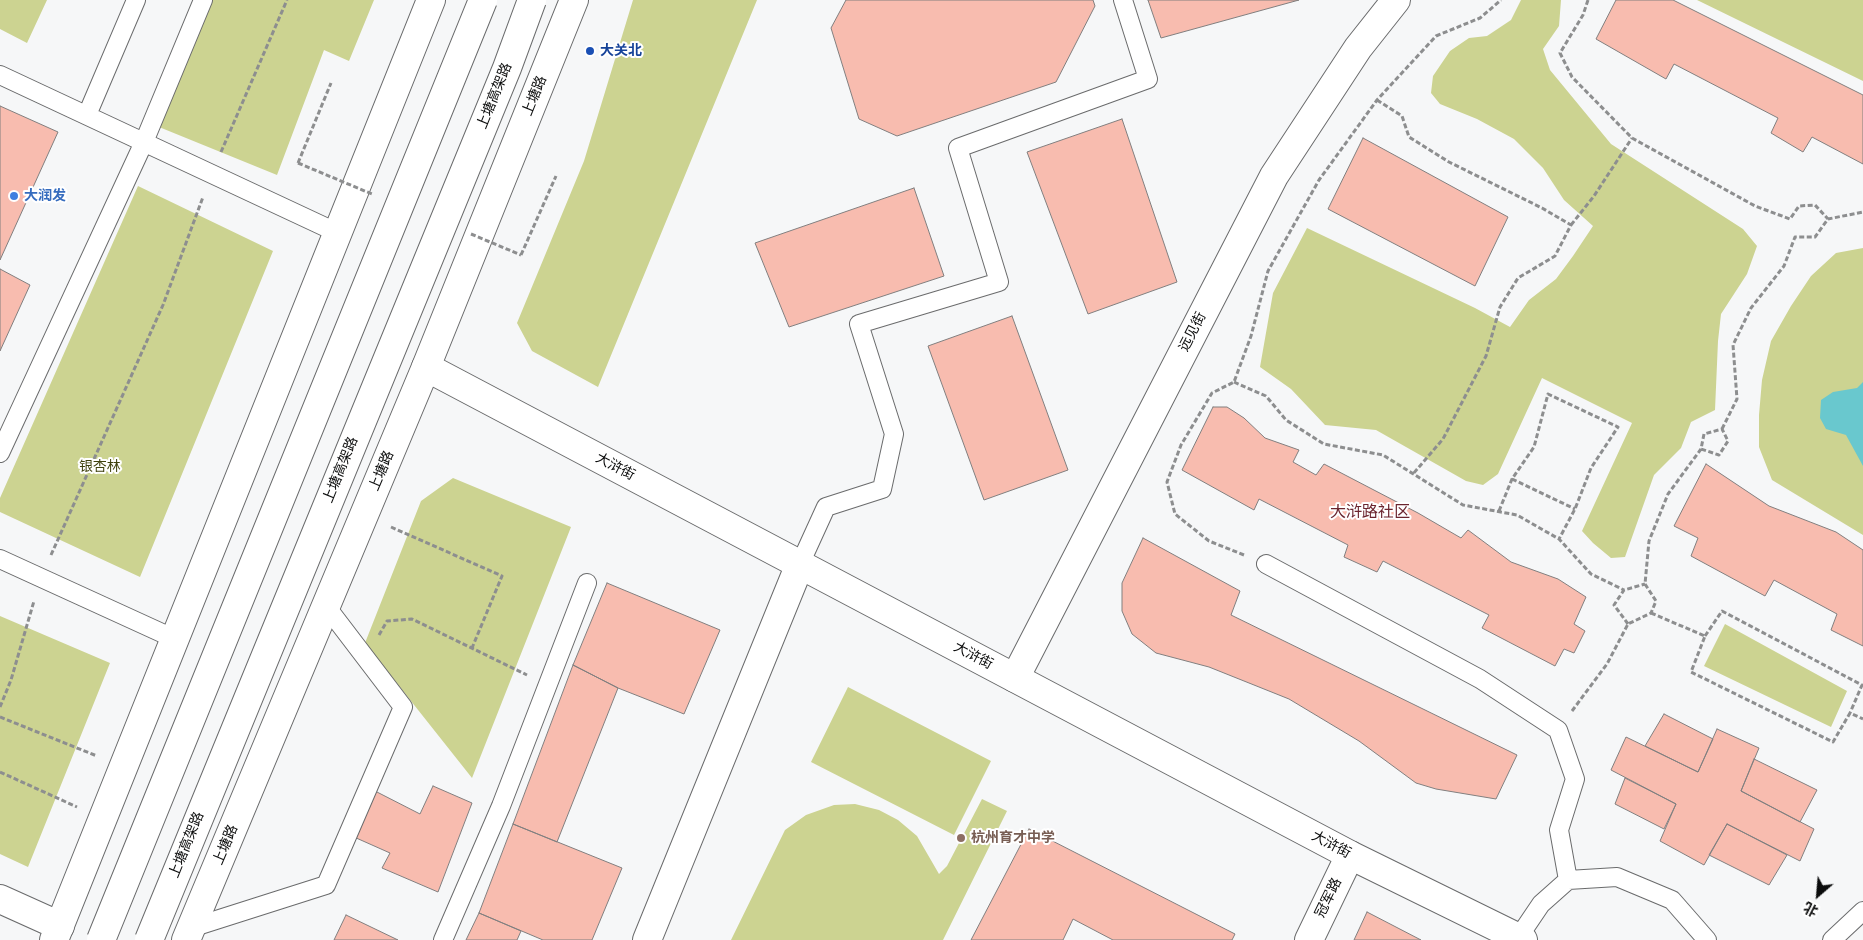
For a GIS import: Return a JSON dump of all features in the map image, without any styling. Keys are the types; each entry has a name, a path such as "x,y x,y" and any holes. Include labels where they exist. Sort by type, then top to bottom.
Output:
{"main road":[{"path":"0,899 57,933 431,0"},
{"path":"101,940 483,0"},
{"name":"上塘高架路","path":"149,940 507,68 532,0"},
{"name":"上塘路","path":"189,934 426,367 574,0"},
{"name":"远见街","path":"1015,678 1274,176 1358,48 1396,0"},
{"name":"大浒街","path":"426,367 1350,855 1521,939"},
{"path":"647,940 800,564"},
{"name":"冠军路","path":"1308,940 1350,855"}],"lane":[{"path":"87,115 136,0"},
{"path":"0,453 144,142 203,0"},
{"path":"800,564 826,507 882,489 894,434 859,324 999,282 958,148 1148,79 1123,0"},
{"path":"0,75 338,233"},
{"path":"0,559 175,639"},
{"path":"1266,564 1480,678 1558,730 1575,779 1559,830 1568,880"},
{"path":"443,940 501,806 587,583"},
{"path":"189,934 326,885 403,707 326,606"},
{"path":"1521,939 1541,904 1568,880 1617,877 1672,900 1707,940"},
{"path":"1832,940 1863,911"}],"path":[{"path":"0,707 11,680 41,577 163,304 212,174 287,0"},
{"path":"1266,564 1209,541 1175,514 1168,482 1181,445 1212,393 1234,382 1251,336 1268,271 1319,180 1377,100 1436,36 1480,18 1501,0"},
{"path":"1588,0 1583,15 1560,53 1572,77 1632,138 1755,206 1790,220 1798,206 1815,205 1828,220"},
{"path":"298,163 331,83"},
{"path":"1377,100 1402,116 1409,137 1449,162 1542,208 1571,225"},
{"path":"1413,474 1443,439 1486,356 1500,307 1513,285 1518,278 1555,256 1571,225 1594,196 1632,138"},
{"path":"521,255 556,176"},
{"path":"1558,730 1607,664 1628,624 1651,613 1656,601 1646,584 1648,541 1668,494 1701,449 1704,434 1722,429 1736,399 1733,345 1751,308 1784,266 1795,237 1815,237 1828,220 1863,212"},
{"path":"1234,382 1266,396 1286,420 1324,444 1383,455 1463,505 1517,515 1559,539 1591,574 1624,590"},
{"path":"1499,511 1512,479 1534,447 1548,394 1618,427 1591,468 1576,509 1559,539"},
{"path":"1701,449 1719,455 1728,441 1722,429"},
{"path":"1512,479 1576,509"},
{"path":"364,515 502,576 472,648"},
{"path":"1628,624 1614,605 1624,590 1646,584"},
{"path":"1722,611 1862,685 1850,712 1833,742 1691,672 1705,636 1722,611"},
{"path":"1651,613 1705,636"},
{"path":"364,657 387,621 412,619 548,685"},
{"path":"1850,712 1863,719"},
{"path":"0,717 124,767"},
{"path":"0,772 103,819"}],"green space":[{"path":"0,0 47,0 27,43 0,29"},
{"path":"212,0 374,0 349,61 324,50 277,175 159,127"},
{"path":"633,0 757,0 598,387 532,351 517,323 584,161"},
{"path":"1521,0 1561,0 1559,26 1543,49 1550,70 1611,144 1743,229 1757,246 1747,274 1721,314 1715,410 1691,422 1681,448 1654,475 1625,557 1611,558 1582,531 1632,423 1542,378 1498,474 1483,485 1466,481 1376,430 1325,425 1291,389 1260,367 1273,293 1307,228 1475,308 1510,327 1529,300 1556,279 1573,256 1593,226 1564,200 1543,168 1514,139 1477,119 1440,104 1431,93 1433,76 1450,51 1469,38 1487,36 1511,20"},
{"path":"1697,0 1863,0 1863,81"},
{"name":"银杏林","path":"138,186 273,251 140,577 0,512 0,498"},
{"path":"1863,248 1863,535 1772,480 1759,447 1759,415 1762,380 1771,341 1791,306 1811,276 1836,253"},
{"path":"453,478 571,527 472,778 365,643 421,501"},
{"path":"0,616 110,663 28,867 0,854"},
{"path":"1725,624 1847,691 1831,727 1704,666"},
{"path":"848,687 991,761 954,835 811,762"},
{"path":"982,799 1007,811 943,940 731,940 785,830 806,815 834,805 855,804 879,810 898,820 917,836 939,874 947,866"}],"water":[{"path":"1863,382 1863,466 1846,435 1826,429 1820,418 1821,400 1833,392 1857,388"}],"building":[{"path":"846,0 1093,0 1095,6 1056,82 897,136 859,119 831,28"},
{"path":"1148,0 1299,0 1161,38"},
{"path":"1616,0 1673,0 1863,95 1863,164 1812,137 1803,152 1771,133 1778,118 1674,64 1666,79 1596,39"},
{"name":"大润发","path":"0,106 58,132 0,260"},
{"path":"1122,119 1177,282 1088,314 1027,152"},
{"path":"1363,138 1508,217 1475,286 1328,209"},
{"path":"914,188 944,276 789,327 755,243"},
{"path":"0,269 30,285 0,351"},
{"path":"1012,316 1068,470 984,500 928,346"},
{"path":"1213,407 1227,407 1244,418 1265,438 1299,450 1293,462 1316,475 1324,464 1418,513 1461,538 1468,530 1511,562 1558,579 1586,597 1574,624 1585,631 1574,653 1564,649 1555,666 1482,628 1489,615 1383,561 1377,572 1344,557 1348,545 1259,499 1254,510 1182,470"},
{"path":"1706,464 1769,506 1836,532 1863,550 1863,646 1831,630 1837,614 1774,580 1765,596 1691,556 1698,538 1674,526"},
{"path":"1143,538 1240,591 1231,615 1517,755 1496,799 1436,789 1416,783 1359,741 1289,699 1209,667 1156,653 1132,634 1122,611 1122,583"},
{"path":"607,583 720,630 684,714 618,688 573,665"},
{"path":"573,665 618,688 557,842 513,824"},
{"path":"1664,714 1713,739 1698,772 1645,746"},
{"path":"1717,729 1759,748 1741,791 1814,829 1800,861 1727,824 1704,865 1660,841 1676,804 1611,770 1626,737 1698,772"},
{"path":"1754,759 1817,790 1800,822 1741,791"},
{"path":"1625,778 1676,804 1664,829 1615,804"},
{"path":"433,786 472,803 438,892 382,868 390,853 354,837 375,791 420,814"},
{"path":"513,824 622,868 592,940 543,940 479,913"},
{"path":"1727,824 1787,855 1769,885 1709,855"},
{"path":"1029,829 1235,934 1232,940 1113,940 1073,919 1063,940 971,940"},
{"path":"1367,912 1421,940 1354,940"},
{"path":"479,913 521,931 517,940 466,940"},
{"path":"346,915 398,940 334,940"}],"place":[{"name":"大关北","path":"590,51"},
{"name":"大润发","path":"14,196"},
{"name":"杭州育才中学","path":"961,838"}],"district":[{"name":"大浒路社区","path":"1370,513"}]}
